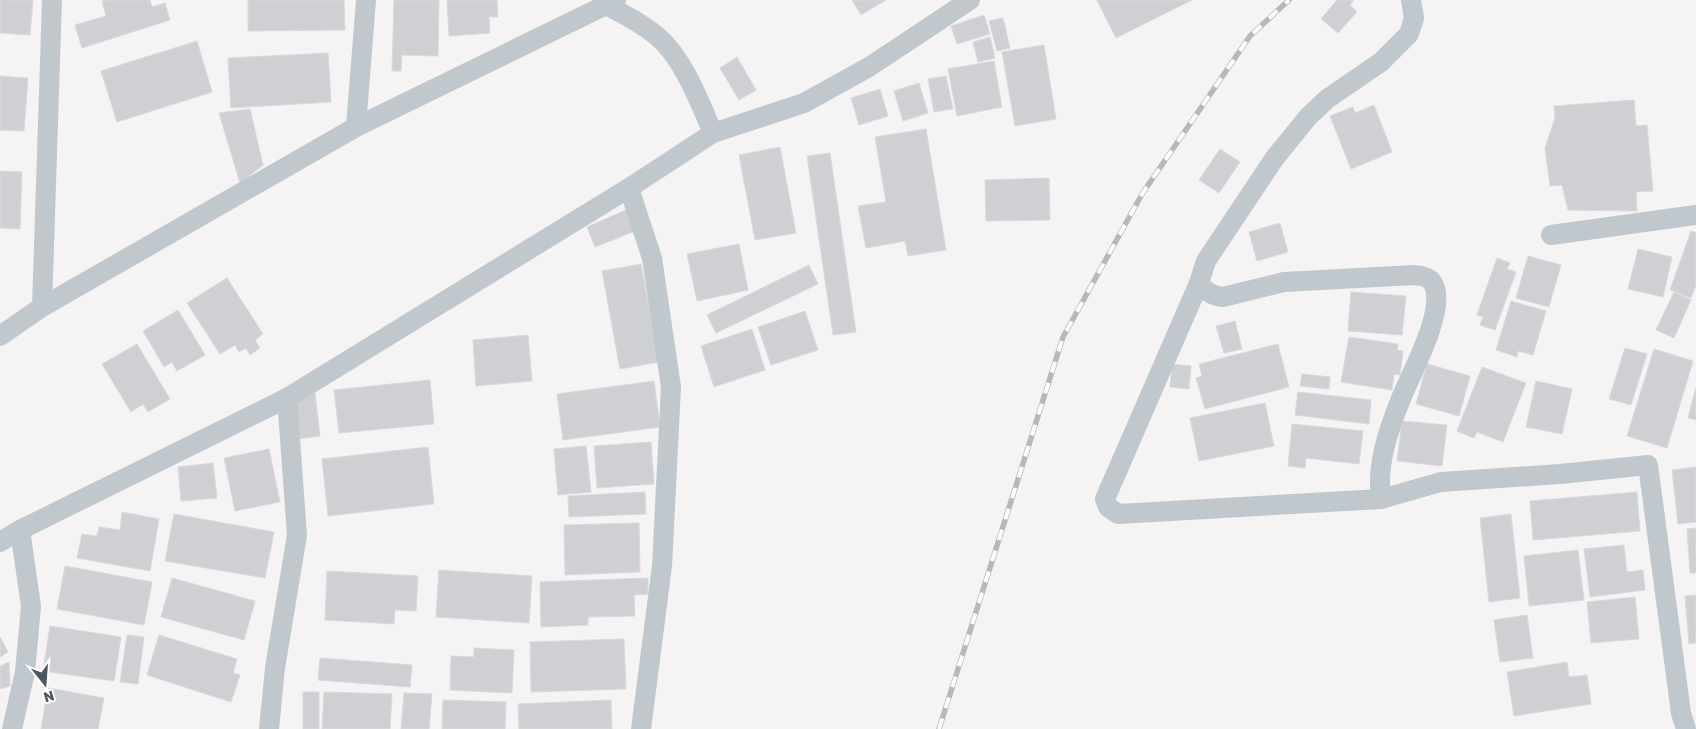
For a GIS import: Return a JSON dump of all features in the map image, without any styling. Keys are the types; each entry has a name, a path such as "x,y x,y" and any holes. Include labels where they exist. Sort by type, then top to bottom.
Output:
{"street":[{"path":"42,307 52,0"},
{"path":"356,127 366,0"},
{"path":"0,542 20,530 287,398 629,188 713,133 804,103 869,67 970,0"},
{"path":"1411,0 1414,18 1409,34 1381,62 1327,99 1308,117 1274,159 1206,261 1200,283 1105,499 1108,507 1118,514 1381,499 1441,482 1560,474 1648,465 1681,713 1686,729"},
{"path":"0,336 42,307 356,127 611,2 659,37 678,58 713,133"},
{"path":"629,188 652,258 671,387 662,566 641,729"},
{"path":"1551,235 1696,215"},
{"path":"1200,283 1208,292 1215,296 1223,297 1284,282 1414,275 1428,278 1433,283 1436,289 1436,306 1426,340 1402,397 1382,455 1379,478 1381,499"},
{"path":"269,729 275,668 298,535 287,398"},
{"path":"12,729 25,672 31,606 20,530"}],"building":[{"path":"0,0 33,0 30,35 0,33"},
{"path":"150,0 152,7 165,3 170,20 82,48 75,25 106,16 102,1"},
{"path":"248,0 344,0 345,30 248,31"},
{"path":"394,0 439,0 438,56 402,55 401,71 392,71"},
{"path":"447,0 497,0 498,17 489,17 490,33 449,36"},
{"path":"852,0 886,0 861,15"},
{"path":"1097,0 1192,0 1116,38"},
{"path":"1337,0 1354,0 1350,5 1357,12 1338,33 1321,19"},
{"path":"984,15 990,34 957,44 951,26"},
{"path":"1003,18 1010,48 997,51 989,21"},
{"path":"990,37 995,58 978,62 973,42"},
{"path":"197,41 212,92 117,122 101,71"},
{"path":"1044,45 1056,119 1015,126 1002,52"},
{"path":"328,53 331,102 231,108 228,58"},
{"path":"737,57 756,90 739,100 720,68"},
{"path":"994,61 1002,107 957,116 948,69"},
{"path":"0,76 28,78 24,131 0,130"},
{"path":"946,76 953,109 934,112 928,79"},
{"path":"919,83 928,113 903,121 894,91"},
{"path":"880,89 888,116 859,125 851,98"},
{"path":"1634,100 1636,126 1647,125 1653,191 1636,192 1637,211 1568,210 1562,185 1550,186 1545,148 1555,118 1554,106"},
{"path":"1374,105 1392,152 1351,169 1330,116 1353,107 1355,113"},
{"path":"250,109 263,165 240,183 219,113"},
{"path":"926,129 946,250 908,256 905,241 866,248 858,206 886,202 875,137"},
{"path":"780,147 796,233 755,240 739,155"},
{"path":"1220,149 1240,162 1219,193 1199,180"},
{"path":"830,153 856,332 833,335 807,156"},
{"path":"0,171 22,172 20,229 0,228"},
{"path":"1049,178 1050,220 986,221 985,180"},
{"path":"626,210 635,231 595,247 587,227"},
{"path":"1280,223 1288,252 1257,261 1249,232"},
{"path":"1691,231 1696,233 1696,285 1691,298 1670,290"},
{"path":"739,244 748,290 697,301 687,254"},
{"path":"1638,249 1672,257 1663,297 1628,289"},
{"path":"1528,256 1561,265 1549,307 1516,298"},
{"path":"1497,258 1510,263 1507,269 1516,272 1495,330 1480,325 1483,317 1477,315"},
{"path":"641,264 659,362 620,369 602,271"},
{"path":"809,265 818,284 716,333 707,315"},
{"path":"227,278 263,334 255,340 260,348 250,355 246,348 239,352 235,345 220,354 187,303"},
{"path":"1351,292 1406,296 1402,335 1348,331"},
{"path":"1674,292 1691,300 1674,338 1656,330"},
{"path":"1511,301 1546,311 1533,355 1518,351 1517,357 1496,350"},
{"path":"178,310 205,355 177,371 172,362 164,367 143,331"},
{"path":"805,311 818,350 771,365 758,327"},
{"path":"1235,321 1242,349 1224,353 1216,326"},
{"path":"752,329 765,370 714,387 701,346"},
{"path":"528,335 532,381 476,386 473,340"},
{"path":"1349,337 1398,344 1397,350 1403,351 1400,375 1394,374 1392,390 1341,382"},
{"path":"137,344 170,399 148,412 143,404 131,412 102,364"},
{"path":"1278,344 1289,387 1205,409 1196,378 1202,376 1199,364"},
{"path":"1625,348 1647,354 1631,405 1609,399"},
{"path":"1654,349 1693,361 1667,448 1627,436"},
{"path":"1172,364 1191,366 1189,389 1170,387"},
{"path":"1427,364 1470,376 1459,416 1416,404"},
{"path":"1482,367 1526,383 1503,442 1477,432 1474,438 1457,431"},
{"path":"1302,374 1330,377 1329,389 1300,386"},
{"path":"430,380 434,424 339,433 334,390"},
{"path":"654,381 660,427 563,440 557,394"},
{"path":"1536,381 1572,389 1562,434 1526,427"},
{"path":"1696,387 1696,420 1688,418"},
{"path":"1298,392 1371,400 1369,424 1295,415"},
{"path":"315,393 320,436 299,439 294,395"},
{"path":"1265,403 1274,446 1199,461 1190,418"},
{"path":"1402,421 1447,425 1442,466 1397,461"},
{"path":"1292,424 1363,431 1359,464 1306,458 1305,468 1288,466"},
{"path":"651,442 654,484 597,488 594,446"},
{"path":"586,446 591,492 558,495 554,449"},
{"path":"428,447 434,504 328,516 322,459"},
{"path":"269,449 280,502 235,511 224,458"},
{"path":"213,463 217,498 181,501 178,467"},
{"path":"1696,467 1696,522 1678,524 1672,470"},
{"path":"645,492 646,514 569,517 568,496"},
{"path":"1637,492 1640,531 1533,540 1530,501"},
{"path":"122,512 159,519 150,571 77,558 82,534 97,536 99,527 120,530"},
{"path":"174,514 274,532 265,578 165,561"},
{"path":"1511,514 1520,598 1489,602 1480,518"},
{"path":"639,523 640,572 565,575 564,525"},
{"path":"1696,528 1696,573 1690,573 1687,529"},
{"path":"1624,545 1627,572 1643,570 1645,590 1590,597 1584,549"},
{"path":"1578,550 1584,600 1529,606 1524,556"},
{"path":"65,566 152,582 144,625 57,609"},
{"path":"439,570 532,576 529,623 436,617"},
{"path":"327,571 418,576 416,611 395,610 394,624 325,620"},
{"path":"172,578 255,601 244,640 161,617"},
{"path":"648,578 648,594 634,595 635,616 588,617 588,625 541,627 540,582"},
{"path":"1696,595 1696,643 1689,644 1685,596"},
{"path":"1635,597 1639,639 1591,643 1587,602"},
{"path":"1527,615 1533,658 1500,662 1494,620"},
{"path":"50,626 121,637 114,681 43,671"},
{"path":"127,635 144,637 138,684 120,682"},
{"path":"159,635 237,659 233,673 240,675 231,702 147,675"},
{"path":"0,637 8,652 0,657"},
{"path":"624,639 626,689 531,692 530,642"},
{"path":"474,648 514,650 512,693 450,690 451,656 474,657"},
{"path":"320,658 412,665 410,687 318,680"},
{"path":"9,662 10,686 0,689 0,666"},
{"path":"1567,662 1569,677 1587,675 1591,704 1514,716 1507,672"},
{"path":"48,688 104,698 98,729 41,729"},
{"path":"303,692 319,692 319,729 303,729"},
{"path":"324,692 392,694 390,729 322,729"},
{"path":"404,693 432,694 429,729 401,729"},
{"path":"443,700 506,702 505,729 442,729"},
{"path":"611,700 612,729 519,729 518,704"}],"railway":[{"path":"939,729 1063,337 1142,194 1250,36 1289,0"}]}
